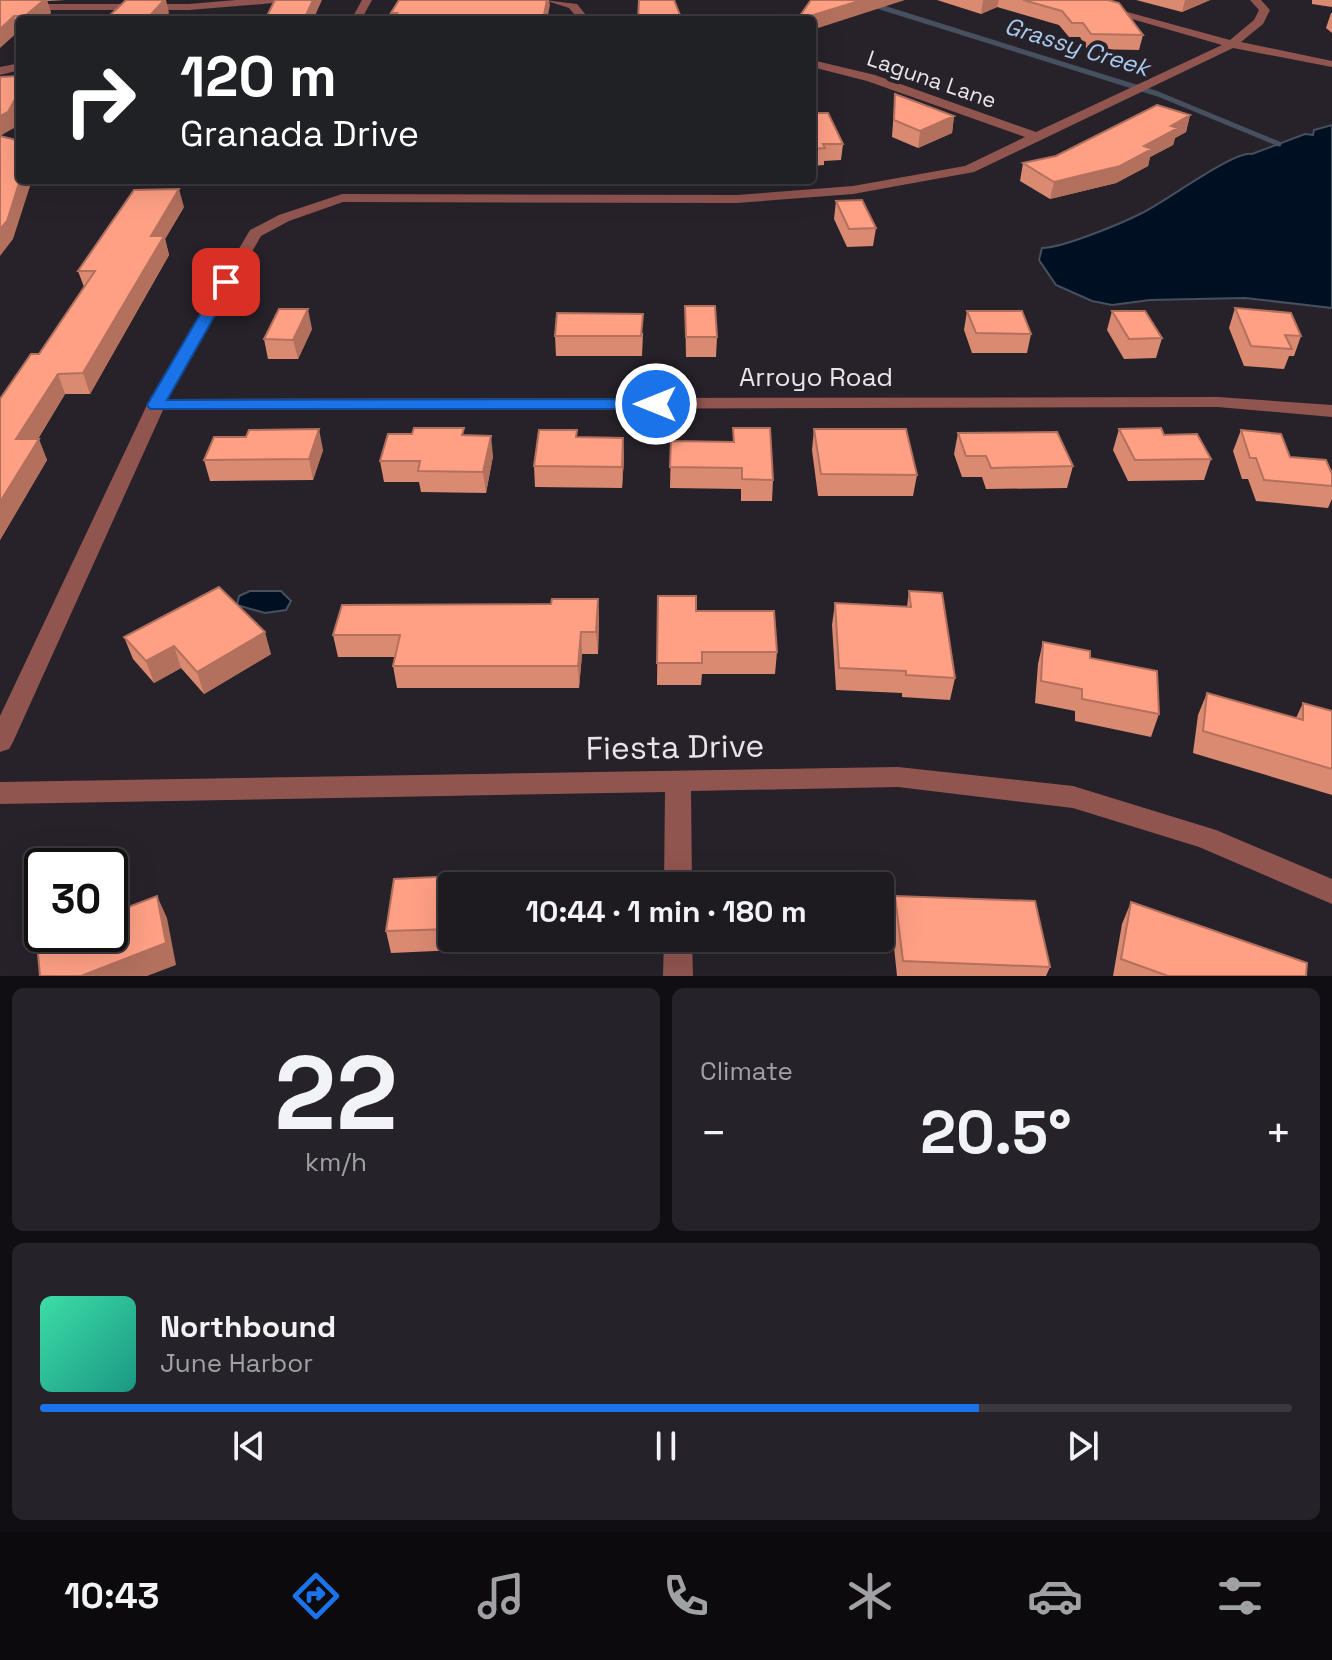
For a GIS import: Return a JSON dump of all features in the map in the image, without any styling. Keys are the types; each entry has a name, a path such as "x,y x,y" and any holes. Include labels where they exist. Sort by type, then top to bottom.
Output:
{"street":[{"path":"0,7 189,7 274,0"},
{"path":"549,0 573,6 582,16"},
{"path":"1071,0 1232,44 1332,64"},
{"path":"0,742 156,405 255,233 284,218 342,198 737,199 853,190 969,169 1232,44 1259,22 1265,10 1255,0"},
{"path":"88,16 98,7"},
{"name":"Laguna Lane","path":"816,64 871,78 1037,137"},
{"name":"Arroyo Road","path":"156,405 1218,402 1332,411"},
{"name":"Fiesta Drive","path":"0,793 898,777 1073,797 1206,838 1332,892"},
{"path":"678,781 678,872"},
{"path":"678,952 678,976"}],"water":[{"path":"1332,125 1332,308 1245,298 1150,300 1112,305 1092,301 1056,285 1039,260 1042,248 1077,240 1131,218 1230,160 1305,134 1313,135 1314,130"},
{"path":"250,591 281,591 291,601 286,610 265,613 237,605 239,596"}],"building":[{"path":"0,0 44,0 25,16 14,16 0,29"},
{"path":"126,0 164,0 150,16 109,16"},
{"path":"275,0 313,0 306,16 267,16"},
{"path":"399,0 547,0 544,16 395,16 397,13 391,13"},
{"path":"639,0 674,0 680,16 638,16"},
{"path":"811,0 862,0 810,16 800,16"},
{"path":"1023,0 1108,0 1119,3 1143,35 1091,34 1083,23 1072,23 1062,11"},
{"path":"16,76 16,97 8,112 0,116 0,77"},
{"path":"895,94 954,116 920,131 894,120"},
{"path":"1157,105 1190,115 1171,126 1178,128 1144,146 1152,149 1120,166 1054,182 1023,163 1056,156"},
{"path":"816,113 828,113 843,144 823,144 825,148 816,149"},
{"path":"0,136 16,140 16,184 19,184 7,221 0,229"},
{"path":"179,189 151,236 164,236 83,373 58,374 16,439 39,439 0,502 0,399 31,354 39,354 95,271 78,271 134,190"},
{"path":"862,200 876,228 849,229 836,201"},
{"path":"685,306 715,306 717,337 686,337"},
{"path":"1235,308 1291,313 1301,336 1285,335 1292,349 1251,346"},
{"path":"279,309 308,309 293,340 264,339"},
{"path":"967,311 1022,311 1031,334 976,333"},
{"path":"1112,311 1145,311 1162,338 1129,339"},
{"path":"557,313 643,314 641,336 555,336"},
{"path":"414,428 464,428 462,435 491,436 483,472 418,471 420,461 380,461 388,434 412,434"},
{"path":"733,428 770,428 773,480 742,479 742,468 670,467 671,441 734,442"},
{"path":"1161,428 1164,435 1197,434 1211,459 1135,460 1119,429"},
{"path":"319,429 309,459 204,460 214,437 246,437 249,430"},
{"path":"814,429 906,429 917,475 821,474"},
{"path":"539,430 577,430 576,437 623,438 622,467 534,466"},
{"path":"1241,430 1281,434 1290,457 1326,460 1332,474 1332,486 1264,480 1256,458 1250,458"},
{"path":"1057,432 1073,466 991,468 986,456 966,456 958,433"},
{"path":"219,587 265,632 197,672 174,646 146,661 124,637"},
{"path":"909,591 942,593 955,678 906,675 906,671 839,668 835,603 911,607"},
{"path":"658,596 696,596 696,611 774,611 777,652 702,652 702,663 657,663"},
{"path":"552,599 598,599 596,632 581,632 578,666 393,666 400,635 333,635 342,605 551,604"},
{"path":"1043,642 1090,651 1090,658 1157,671 1159,714 1082,699 1082,689 1041,681"},
{"path":"1207,693 1303,720 1303,703 1332,711 1332,769 1203,731"},
{"path":"438,877 438,929 386,931 394,879"},
{"path":"157,896 166,943 81,976 40,976 38,952 128,952 128,907"},
{"path":"895,896 1035,901 1050,967 903,961"},
{"path":"1131,902 1307,963 1306,976 1168,976 1121,959"}],"waterway":[{"name":"Grassy Creek","path":"858,0 1158,94 1279,144"}],"route":[{"path":"226,282 156,405 656,404"}]}
